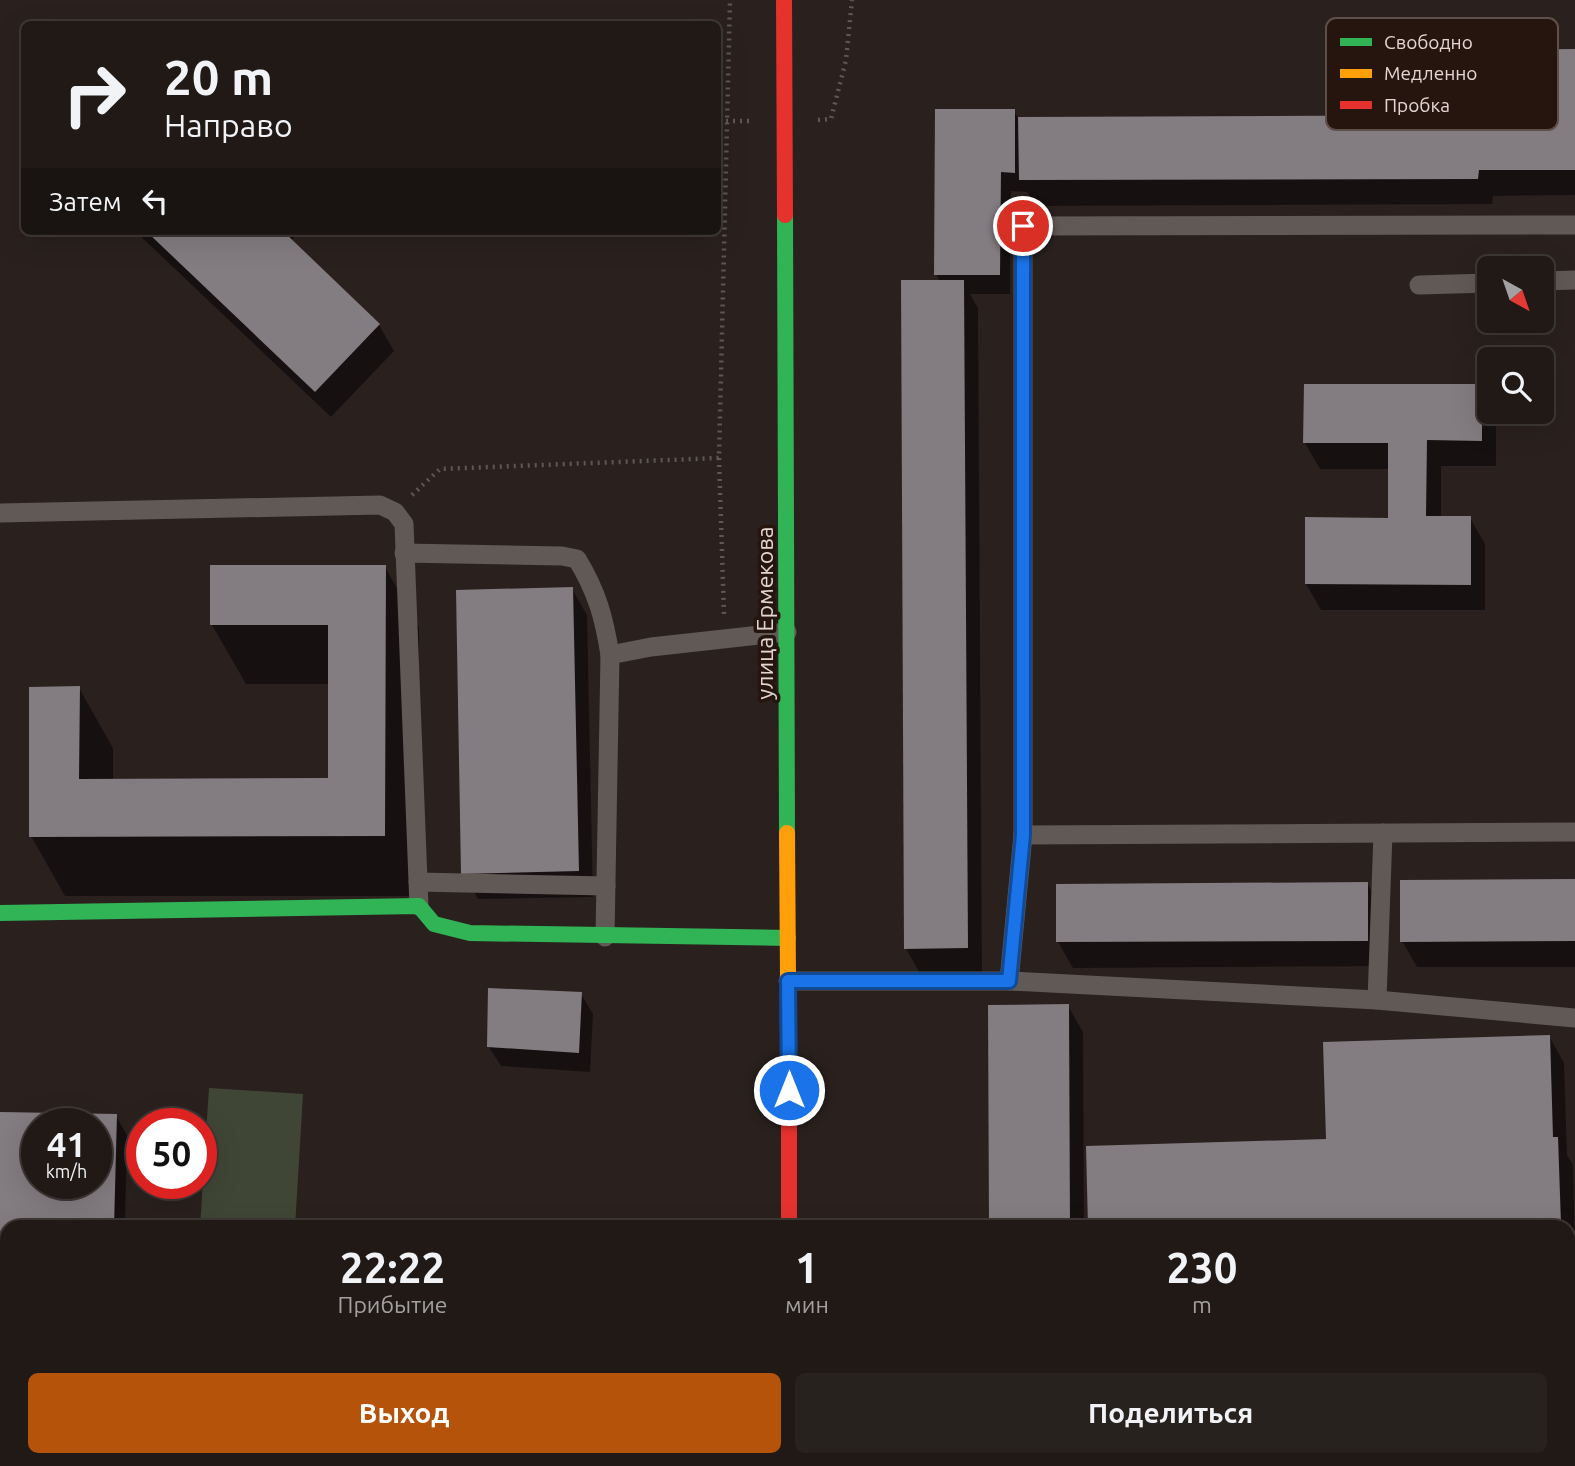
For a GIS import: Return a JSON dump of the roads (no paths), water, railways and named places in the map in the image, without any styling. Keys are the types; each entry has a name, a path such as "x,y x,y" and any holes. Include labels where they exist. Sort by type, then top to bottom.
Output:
{"main road":[{"name":"улица Ермекова","path":"785,0 789,1220"},
{"path":"0,913 419,906 434,924 470,933 788,938"}],"lane":[{"path":"1009,981 1023,835 1023,226 1575,225"},
{"path":"1554,281 1575,280"},
{"path":"1419,285 1477,283"},
{"path":"0,513 380,505 395,512 404,524 419,906"},
{"path":"404,553 562,556 577,559 593,586 604,617 610,655 605,937"},
{"path":"610,655 651,647 787,632"},
{"path":"1023,835 1575,832"},
{"path":"1377,1000 1383,833"},
{"path":"418,883 606,886"},
{"path":"788,981 1009,981 1377,1000 1575,1018"}]}
